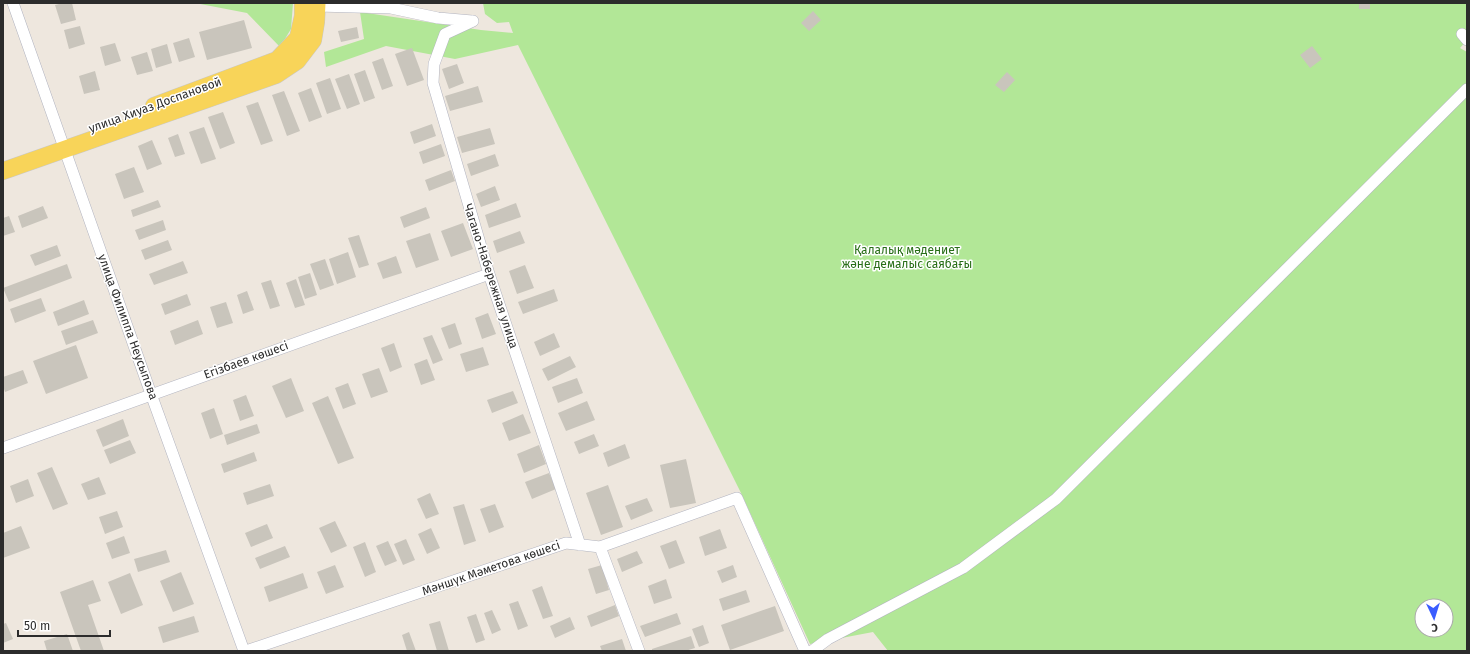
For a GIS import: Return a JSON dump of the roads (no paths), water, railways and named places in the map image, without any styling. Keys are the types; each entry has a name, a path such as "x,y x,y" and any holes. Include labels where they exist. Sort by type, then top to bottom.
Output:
{"main road":[{"name":"улица Хиуаз Доспановой","path":"3,171 62,145 277,60 298,38 303,16 312,4"},
{"name":"улица Хиуаз Доспановой","path":"3,160 62,145 276,75 297,61 313,40 316,22 312,4"}],"street":[{"name":"улица Филиппа Неусыпова","path":"13,3 151,394 245,651"},
{"name":"Чагано-Набережная улица","path":"312,4 391,8 438,18 473,21 445,34 434,64 433,83 489,274 580,545"},
{"path":"812,651 828,639 963,568 1056,499 1467,89"},
{"name":"Егізбаев көшесі","path":"3,448 489,274"},
{"name":"Мәншүк Мәметова көшесі","path":"245,651 566,543 600,547 737,498 805,651"},
{"path":"600,547 639,651"}],"park label":[{"name":"Қалалық мәдениет және демалыс саябағы","path":"907,257"}]}
